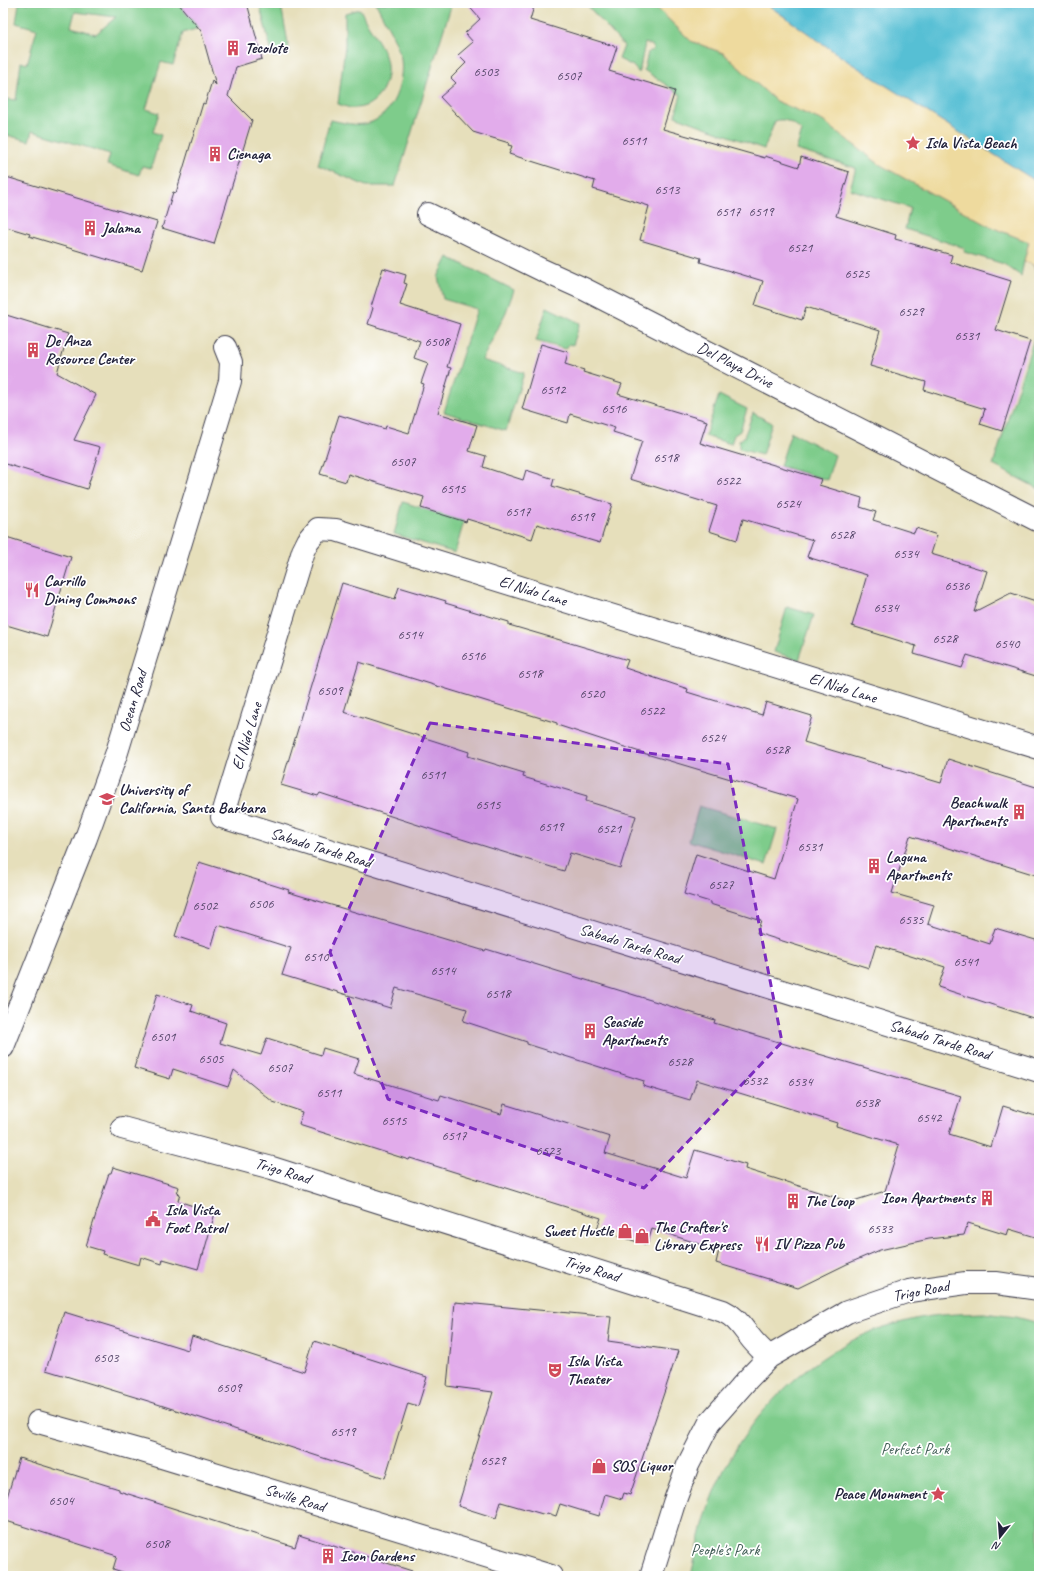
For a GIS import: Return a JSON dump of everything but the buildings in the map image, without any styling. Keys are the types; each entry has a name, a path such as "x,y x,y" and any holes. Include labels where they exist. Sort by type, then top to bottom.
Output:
{"street":[{"name":"Del Playa Drive","path":"428,214 584,289 1039,522"},
{"name":"Ocean Road","path":"3,1047 86,838 117,752 230,381 231,362 225,347"},
{"name":"El Nido Lane","path":"222,817 304,551 308,541 318,530 336,530 1039,748"},
{"name":"Sabado Tarde Road","path":"222,817 1039,1070"},
{"name":"Trigo Road","path":"122,1128 272,1168 723,1310 737,1320 769,1358 847,1312 909,1291 966,1283 996,1283 1039,1288"},
{"path":"651,1576 678,1490 688,1465 710,1422 747,1380 769,1358"},
{"name":"Seville Road","path":"38,1422 142,1451 551,1576"}],"highlighted area":[{"path":"430,723 728,764 782,1042 644,1188 388,1099 330,952"}],"green space":[{"path":"19,3 178,3 199,28 183,33 173,65 161,62 146,109 159,113 153,132 161,135 151,168 142,166 139,175 107,165 110,154 32,131 29,141 3,134 7,99 16,100 21,62 27,64 37,29 16,23","holes":["75,12 116,17 96,34 71,27"]},
{"path":"259,3 280,3 290,54 273,57"},
{"path":"376,3 452,3 395,186 366,186 318,165 330,120 355,124 369,123 378,119 385,113 396,97 401,78 401,59 393,37"},
{"path":"579,3 652,3 691,41 723,53 776,101 823,121 879,164 991,227 1029,242 1021,276 1004,264 964,252 965,248 905,229 910,208 850,189 856,168 796,150 802,131 789,122 783,120 775,121 764,149 675,116 681,95 644,70 648,52 653,50 652,45 645,43 639,73 633,66 619,59 624,46 587,5"},
{"path":"360,9 383,50 387,62 386,82 377,98 369,104 350,108 338,104 345,46 345,13"},
{"path":"448,257 514,290 506,312 482,360 524,373 506,431 444,412 477,309 443,299 438,277"},
{"path":"547,307 580,323 573,345 569,344 566,349 536,341"},
{"path":"1039,323 1039,489 993,465"},
{"path":"719,395 747,409 740,431 734,435 731,444 705,436"},
{"path":"753,413 772,423 762,455 739,449 739,441 744,437"},
{"path":"791,432 835,455 827,480 780,466"},
{"path":"403,502 464,521 455,553 394,534"},
{"path":"787,607 814,615 799,660 774,652"},
{"path":"699,806 777,829 766,865 689,841"},
{"name":"Perfect Park","path":"984,1313 1016,1317 1039,1323 1039,1576 691,1576 706,1514 725,1468 740,1442 757,1418 798,1376 847,1343 873,1331 911,1320 928,1317"}],"sand":[{"name":"Isla Vista Beach","path":"652,3 765,3 849,62 1039,183 1039,274 1037,274 1033,265 1024,261 1029,242 991,227 879,164 823,121 776,101 723,53 691,41"}],"water":[{"path":"765,3 1039,3 1039,183 849,62"}],"place":[{"name":"Tecolote","path":"233,48"},
{"name":"Isla Vista Beach","path":"913,143"},
{"name":"Cienaga","path":"215,154"},
{"name":"Jalama","path":"90,228"},
{"name":"De Anza Resource Center","path":"33,350"},
{"name":"Carrillo Dining Commons","path":"32,590"},
{"name":"University of California, Santa Barbara","path":"107,799"},
{"name":"Beachwalk Apartments","path":"1019,812"},
{"name":"Laguna Apartments","path":"874,866"},
{"name":"Seaside Apartments","path":"590,1031"},
{"name":"Icon Apartments","path":"987,1198"},
{"name":"The Loop","path":"793,1201"},
{"name":"Isla Vista Foot Patrol","path":"153,1219"},
{"name":"Sweet Hustle","path":"625,1231"},
{"name":"The Crafter's Library Express","path":"642,1236"},
{"name":"IV Pizza Pub","path":"762,1244"},
{"name":"Isla Vista Theater","path":"555,1370"},
{"name":"SOS Liquor","path":"599,1466"},
{"name":"Peace Monument","path":"938,1494"},
{"name":"Icon Gardens","path":"328,1556"}],"park label":[{"name":"People's Park","path":"725,1550"}]}
